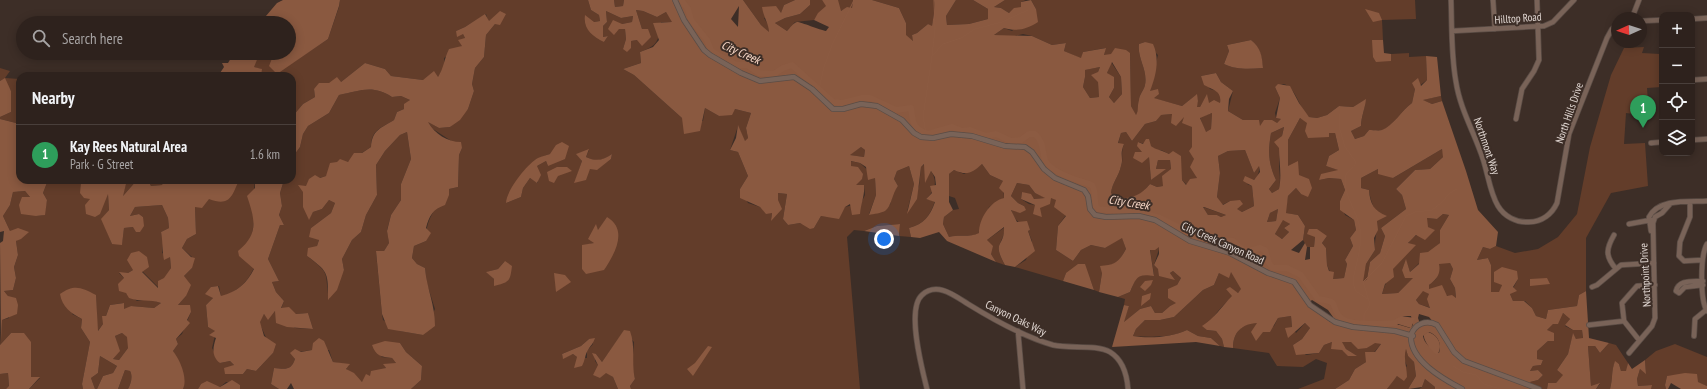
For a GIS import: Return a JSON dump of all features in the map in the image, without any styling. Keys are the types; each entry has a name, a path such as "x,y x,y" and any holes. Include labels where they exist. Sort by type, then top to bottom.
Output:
{"street":[{"name":"City Creek Canyon Road","path":"675,0 684,20 706,52 753,78 769,81 788,76 794,77 812,89 833,109 843,109 861,104 877,106 902,120 914,133 921,137 933,138 951,134 972,136 1005,146 1026,147 1032,152 1044,169 1055,178 1084,190 1088,196 1090,209 1095,214 1106,217 1139,216 1155,220 1190,241 1227,252 1268,273 1294,282 1310,305 1335,322 1353,327 1395,331 1412,335"},
{"name":"Northmont Way","path":"1451,0 1457,88 1498,206 1507,216 1522,222 1537,221 1551,212"},
{"path":"1493,0 1495,29"},
{"path":"1516,119 1522,89 1534,71 1539,60 1537,0"},
{"name":"Hilltop Road","path":"1452,31 1547,25 1553,22 1574,0"},
{"path":"1634,12 1639,0"},
{"path":"1695,19 1707,18"},
{"path":"1647,21 1659,20"},
{"name":"North Hills Drive","path":"1551,212 1558,200 1564,156 1573,123 1608,35 1611,32"},
{"path":"1695,80 1707,79"},
{"path":"1695,140 1707,140"},
{"path":"1651,143 1659,142"},
{"path":"1651,220 1650,215 1663,205 1707,201"},
{"path":"1690,202 1690,217 1680,242 1679,256 1684,261 1702,260"},
{"path":"1629,224 1651,220 1670,204"},
{"name":"Northpoint Drive","path":"1629,353 1652,326 1655,318 1655,285 1651,220"},
{"path":"1614,234 1609,243 1607,253 1609,260 1616,269"},
{"path":"1694,336 1695,320 1707,311 1703,283 1702,260 1707,244"},
{"path":"1592,287 1597,285 1623,265 1654,263"},
{"path":"1680,283 1703,283 1685,287 1679,293 1676,291 1680,283"},
{"path":"1639,340 1624,321 1621,307 1625,298 1637,286 1655,285"},
{"name":"Canyon Oaks Way","path":"927,389 920,358 916,311 917,302 924,293 933,289 945,290 1018,331 1055,345 1071,348 1100,348 1110,352 1120,360 1127,379 1128,389"},
{"path":"1589,326 1624,321"},
{"path":"1462,389 1441,378 1431,370 1414,350 1412,335 1418,325 1427,322 1435,324 1442,332 1454,352 1464,360 1539,389"},
{"path":"1018,331 1023,389"}],"shaded area":[{"path":"283,0 340,0 328,39 280,72 275,72 269,66 271,60 296,60 296,16 266,16 277,3"},
{"path":"340,0 588,0 591,10 599,15 600,21 594,22 604,42 608,36 603,37 603,26 607,22 606,11 621,18 633,16 632,22 622,24 619,29 625,29 626,39 623,49 631,41 637,40 642,29 636,10 643,11 657,17 666,12 673,22 661,22 656,42 651,47 640,52 641,63 623,69 634,75 682,118 703,121 705,108 719,116 735,109 751,113 746,128 748,138 745,142 738,126 730,150 738,152 748,176 740,189 748,203 760,207 766,213 772,213 771,220 778,200 778,193 787,194 783,219 788,225 800,223 814,228 821,216 831,217 845,207 861,203 865,195 864,185 855,185 850,161 860,163 875,177 876,195 869,214 890,205 893,192 898,186 894,179 897,171 909,166 914,184 907,212 919,186 921,167 925,164 925,182 931,171 935,182 932,192 926,199 935,201 926,219 909,228 911,237 899,236 900,224 877,226 864,231 854,230 847,237 860,389 631,389 630,386 635,379 632,366 634,342 624,331 602,362 596,354 595,361 598,365 600,378 606,372 613,377 618,389 411,389 421,380 422,366 406,352 400,343 381,357 392,358 397,364 384,365 386,368 362,382 346,369 349,365 333,362 329,350 312,350 291,353 295,359 292,366 284,369 274,368 271,384 279,389 240,389 240,385 226,382 220,387 201,384 198,389 183,389 184,385 173,351 178,344 176,339 182,334 191,312 177,306 186,296 184,276 192,268 192,257 182,248 187,239 196,234 195,207 232,184 255,184 252,210 254,220 252,236 249,242 248,262 254,268 245,282 237,290 227,295 221,297 219,286 211,287 213,298 206,305 208,327 216,331 212,348 220,363 230,361 234,365 225,374 243,374 247,369 256,371 273,353 259,322 264,314 268,319 275,311 295,328 313,329 308,313 296,314 281,309 284,301 276,292 272,282 279,281 268,259 280,225 284,225 279,215 282,206 280,193 283,184 296,184 296,152 300,147 303,134 308,126 329,113 339,95 360,90 372,90 385,93 392,97 401,96 410,100 404,109 397,112 394,120 375,133 371,141 371,147 326,176 311,182 307,187 303,198 309,219 313,212 322,209 329,200 335,203 331,213 311,228 319,240 317,246 307,256 326,274 329,299 344,270 342,259 352,240 361,232 366,215 377,195 376,165 385,151 400,135 407,132 411,159 401,184 401,200 391,215 387,230 389,243 384,251 376,252 383,320 400,331 423,335 435,309 427,284 425,268 417,264 412,258 414,246 426,241 427,226 436,207 449,189 458,187 459,155 462,148 433,129 427,121 439,128 450,127 468,109 474,91 472,84 475,68 484,57 486,35 495,24 488,21 486,14 456,31 463,34 465,38 462,46 444,58 445,67 438,77 423,80 391,76 385,69 365,63 341,82 329,83 314,89 315,97 303,104 296,112 296,72 278,72 328,39","holes":["589,150 586,157 593,160 602,159 612,154 611,159 597,169 590,169 575,182 582,161 577,154","550,154 548,166 546,161 537,166 538,183 530,178 523,188 521,197 506,203 518,180 528,167 542,157","607,217 582,269 582,246 594,243 596,225 598,231","505,261 494,285 494,279 487,272 498,269","589,339 593,344 587,351 587,358 577,357 573,354 563,358 562,354 581,346"]},
{"path":"588,0 614,0 615,7 623,6 624,0 743,0 761,25 769,32 762,7 776,6 781,13 784,5 795,0 810,0 810,5 800,14 785,18 775,23 787,31 797,22 826,31 829,27 814,20 818,13 826,6 822,0 838,0 841,11 847,7 852,8 853,0 872,0 899,8 906,23 906,35 913,41 912,35 928,24 932,26 935,6 934,0 956,0 946,16 947,25 969,24 988,19 988,9 973,0 1005,0 994,7 1001,8 1009,13 1014,8 1021,7 1021,2 1031,0 1036,9 1038,22 1022,29 1013,30 1004,28 994,35 1032,36 1052,45 1066,43 1064,51 1081,58 1083,52 1106,48 1104,55 1111,54 1115,48 1126,50 1130,53 1131,106 1136,115 1139,98 1146,80 1139,44 1145,42 1153,44 1157,62 1150,91 1158,89 1159,94 1154,98 1182,106 1197,94 1197,107 1200,107 1207,94 1209,103 1214,100 1220,103 1220,96 1218,93 1204,85 1201,76 1216,73 1221,82 1233,91 1229,99 1228,111 1243,120 1259,120 1260,126 1264,120 1272,120 1277,123 1281,119 1276,118 1280,98 1275,87 1278,84 1290,86 1299,103 1309,117 1317,118 1327,115 1339,106 1353,107 1366,99 1361,126 1351,131 1355,139 1364,136 1369,130 1382,130 1394,122 1412,103 1415,89 1412,83 1418,78 1421,86 1427,80 1426,56 1437,57 1441,96 1423,100 1432,104 1442,101 1478,210 1498,232 1496,246 1490,249 1483,247 1477,260 1488,258 1491,265 1491,292 1499,292 1502,285 1494,282 1494,272 1502,267 1517,271 1518,279 1513,287 1517,291 1510,294 1513,301 1524,301 1532,308 1536,316 1546,319 1548,310 1577,306 1579,295 1586,291 1589,338 1609,343 1600,353 1595,346 1588,346 1591,386 1600,383 1596,389 1547,389 1548,383 1556,383 1563,375 1557,370 1568,354 1573,333 1576,339 1583,338 1582,330 1573,330 1565,325 1570,319 1563,313 1558,324 1553,324 1547,330 1554,333 1554,341 1548,341 1537,351 1537,359 1543,360 1541,365 1533,366 1530,371 1538,370 1543,375 1538,380 1530,382 1536,389 1435,389 1435,387 1425,379 1422,387 1408,389 1416,376 1414,362 1408,356 1406,349 1405,359 1407,377 1404,381 1397,376 1387,389 1335,389 1349,380 1355,369 1366,362 1365,352 1375,352 1381,344 1375,343 1367,348 1358,349 1351,342 1342,342 1346,349 1357,356 1348,356 1342,350 1331,349 1332,342 1324,345 1319,353 1296,355 1293,345 1302,339 1310,328 1305,323 1288,338 1285,328 1292,327 1291,316 1278,318 1270,332 1263,332 1256,341 1251,332 1257,323 1247,325 1237,333 1233,342 1233,348 1224,347 1222,339 1216,331 1207,330 1202,326 1214,316 1232,296 1226,289 1230,287 1238,293 1241,289 1231,272 1229,278 1219,273 1214,285 1203,290 1174,317 1160,320 1145,320 1136,329 1133,336 1161,337 1187,330 1198,336 1211,338 1220,346 1196,342 1112,347 1124,305 1129,306 1124,322 1140,309 1151,306 1155,313 1162,313 1176,303 1168,298 1168,289 1177,285 1181,278 1173,271 1170,273 1175,280 1159,276 1158,269 1154,265 1159,254 1159,247 1155,250 1150,250 1154,276 1141,276 1136,280 1130,292 1118,297 1099,292 1102,273 1100,266 1113,264 1119,260 1126,249 1122,238 1105,248 1091,245 1081,250 1073,261 1056,250 1058,226 1066,216 1054,207 1056,200 1051,198 1050,204 1040,208 1042,217 1033,214 1035,205 1021,199 1022,192 1031,194 1034,199 1045,198 1035,193 1029,185 1017,183 1011,196 1018,203 1024,206 1026,210 1020,213 1011,210 1017,222 1027,221 1030,230 1028,231 1035,251 1015,267 1005,265 999,251 1004,234 1004,227 987,240 993,246 991,254 996,262 947,241 939,232 920,238 911,237 909,228 926,219 935,202 926,199 932,193 930,186 936,185 935,177 931,171 925,183 924,164 921,167 917,199 907,214 914,184 909,166 897,171 894,179 898,186 887,209 883,212 869,215 876,195 875,178 868,180 866,167 860,163 851,161 851,166 858,167 863,174 862,179 856,185 864,185 860,214 852,215 850,204 845,207 839,219 821,216 814,228 810,229 800,223 788,225 783,219 787,194 778,193 778,200 782,209 771,221 772,213 766,214 760,207 740,198 740,189 748,176 738,152 730,150 736,138 738,125 745,141 748,138 746,128 751,113 735,109 732,115 719,116 705,108 700,131 684,134 682,118 634,75 623,69 641,63 640,52 653,47 659,40 653,23 672,22 666,12 657,17 643,11 636,10 642,29 648,29 651,37 642,46 637,40 631,41 631,48 627,52 623,49 626,39 625,29 619,29 614,35 608,29 613,20 622,24 632,22 633,16 621,18 606,11 607,22 603,26 603,37 608,36 604,42 592,35 585,24 585,15 594,22 600,21 599,15 591,10","holes":["739,6 738,27 731,19","1112,62 1121,77 1122,94 1114,103 1109,97 1114,88 1114,77 1107,73","1100,67 1098,72 1091,75 1098,82 1099,97 1090,98 1083,87 1085,70","1212,113 1211,129 1206,132 1200,118","1172,114 1171,123 1176,126 1184,117 1182,123 1192,127 1192,147 1189,151 1194,159 1190,167 1197,178 1190,179 1186,185 1182,180 1181,156 1173,151 1169,154 1155,148 1151,146 1149,139 1146,139 1143,144 1138,142 1137,146 1142,152 1135,152 1133,158 1142,163 1149,157 1151,180 1166,169 1156,169 1158,160 1170,160 1171,169 1162,176 1163,186 1157,187 1150,184 1135,196 1116,198 1111,193 1122,163 1122,151 1124,144 1118,143 1121,133 1126,132 1132,141 1145,124 1156,121 1161,115","1300,118 1307,123 1305,131 1308,138 1329,137 1329,133 1335,133 1339,150 1329,156 1326,166 1338,170 1321,174 1319,180 1329,178 1341,179 1345,190 1340,201 1340,210 1354,220 1356,230 1350,238 1353,246 1345,260 1347,264 1344,278 1333,279 1334,272 1329,271 1327,265 1326,248 1322,243 1327,236 1317,229 1309,229 1307,234 1315,237 1314,247 1310,247 1310,259 1305,260 1307,247 1305,243 1299,253 1291,250 1303,240 1305,226 1298,215 1286,213 1288,196 1296,188 1301,194 1308,197 1312,188 1309,179 1299,175 1298,161 1288,166 1288,140","1284,127 1282,136 1274,142 1279,148 1280,179 1279,189 1272,193 1269,189 1276,180 1270,162 1269,146 1271,133","861,147 865,150 864,157 850,155","1442,149 1443,157 1430,169 1415,170 1396,189 1402,195 1406,209 1381,228 1385,236 1380,253 1370,262 1367,279 1363,282 1366,264 1375,250 1374,238 1378,230 1377,221 1387,216 1376,209 1370,199 1369,190 1361,188 1361,178 1378,169 1378,174 1393,178","1245,150 1254,173 1259,166 1260,172 1254,180 1245,176 1243,181 1252,186 1254,206 1242,212 1237,209 1243,204 1240,200 1230,201 1223,205 1217,197 1220,173 1218,156 1228,151","982,164 990,175 1003,181 999,188 1004,193 1004,198 994,203 986,211 981,222 979,233 949,237 943,224 944,217 953,210 949,202 949,174 954,170 962,173 969,173","1203,207 1226,215 1221,217 1217,215 1208,215","1278,209 1276,221 1267,222 1270,213","1443,214 1449,215 1440,230 1440,243 1428,252 1420,253 1419,264 1410,272 1406,259 1402,270 1405,278 1413,278 1398,293 1382,294 1385,284 1394,277 1393,269 1416,245 1408,243 1416,235 1425,240 1435,230 1428,227 1427,218 1437,219","1283,220 1290,224 1284,228 1289,232 1282,239 1275,234","1450,263 1453,269 1450,279 1455,288 1456,298 1452,295 1447,296 1442,285 1429,289 1429,285 1436,278 1439,270 1439,264","1423,291 1429,294 1427,299 1430,308 1419,304 1416,300","1312,300 1328,310 1333,317 1330,322 1307,304","1419,314 1429,317 1434,323 1420,324 1418,318","1404,316 1411,316 1413,325 1410,328 1388,324","1429,332 1435,335 1440,343 1439,353 1427,344 1423,336"]},
{"path":"614,0 624,0 623,6 615,7"},
{"path":"743,0 795,0 784,5 781,14 764,18 769,26 769,33 761,25"},
{"path":"810,0 822,0 827,6 814,20 795,22 787,31 775,23 785,18 800,14 810,5"},
{"path":"837,0 853,0 852,8 840,11"},
{"path":"872,0 934,0 935,6 932,27 928,24 912,35 914,42 906,36 906,23 899,8"},
{"path":"956,0 973,0 988,9 988,19 969,24 947,25 946,16"},
{"path":"1005,0 1026,0 1021,2 1022,7 1009,13 1001,8 994,7"},
{"path":"1031,0 1415,0 1416,19 1382,20 1383,40 1372,40 1391,61 1391,54 1409,53 1409,57 1426,56 1427,80 1415,89 1412,103 1387,128 1383,130 1369,130 1364,136 1355,139 1351,131 1361,126 1365,100 1353,107 1339,106 1327,115 1317,118 1309,117 1291,89 1283,84 1275,87 1280,98 1275,113 1276,118 1282,119 1277,123 1259,127 1254,121 1243,120 1228,111 1233,91 1221,82 1216,73 1201,76 1210,89 1217,91 1221,97 1220,103 1208,103 1207,95 1200,107 1196,107 1198,101 1196,95 1182,106 1153,98 1149,91 1154,77 1158,55 1145,42 1139,44 1146,80 1139,98 1136,116 1131,106 1130,53 1104,56 1105,48 1083,52 1082,59 1064,51 1066,43 1052,45 1032,36 1023,34 1011,37 994,35 1004,28 1012,31 1036,9","holes":["1251,40 1260,52 1263,68 1238,68 1224,64 1229,51 1227,45"]},
{"path":"1365,9 1379,13 1382,20 1373,22"},
{"path":"500,11 506,14 500,25 495,24 486,35 484,57 475,68 472,84 474,91 468,109 460,120 450,127 439,128 428,122 438,134 446,139 461,142 462,148 459,155 458,187 449,189 449,195 445,205 437,209 430,217 426,228 431,233 426,241 414,246 412,258 417,264 425,268 434,311 435,326 423,335 388,329 382,314 376,251 384,251 389,243 387,231 391,215 401,200 401,184 411,159 407,132 400,135 385,151 376,165 377,195 366,215 361,232 352,240 342,259 344,270 337,290 328,300 328,284 326,274 320,266 307,256 308,248 317,246 319,240 309,237 311,228 331,213 335,203 329,200 322,209 313,212 309,220 303,207 303,192 298,185 306,186 309,179 315,175 320,178 326,176 330,163 337,162 340,159 348,162 354,153 362,153 371,147 375,133 394,120 397,112 404,109 404,104 410,100 401,96 392,97 385,93 372,90 360,90 339,95 329,113 308,126 303,134 300,147 296,152 296,112 303,104 315,97 314,89 319,83 329,83 337,77 341,82 365,63 385,69 391,76 423,80 434,71 438,77 449,49 462,46 458,40 465,38 463,34 457,37 456,31 485,14 489,21"},
{"path":"1251,40 1260,52 1263,68 1238,68 1224,64 1229,51 1227,45"},
{"path":"1372,40 1383,40 1384,53 1391,54 1391,61 1376,62 1373,57"},
{"path":"1624,48 1644,48 1642,53 1659,54 1659,87 1647,88 1649,116 1626,113 1624,144 1645,143 1648,186 1611,193 1586,238 1586,291 1579,295 1577,306 1548,310 1546,319 1536,316 1532,308 1525,301 1513,301 1510,294 1518,279 1502,285 1500,292 1491,292 1491,265 1488,258 1477,260 1483,247 1490,249 1496,246 1515,253 1538,249 1558,237 1577,214 1590,147 1611,75"},
{"path":"230,60 257,60 254,67 262,69 262,72 221,72 224,67 222,63 228,63"},
{"path":"256,60 274,60 277,72 261,72 261,69 253,67"},
{"path":"1111,62 1121,77 1122,94 1114,103 1109,97 1114,88 1107,73"},
{"path":"1100,67 1098,72 1099,97 1090,98 1083,87 1085,77 1084,70"},
{"path":"0,68 10,71 5,78 16,79 16,123 0,119 0,117 11,112 11,91 4,79 0,81"},
{"path":"5,78 11,91 11,112 0,117 0,81"},
{"path":"1441,96 1442,101 1432,104 1422,100"},
{"path":"1212,113 1211,129 1205,133 1200,117"},
{"path":"1172,114 1184,116 1192,127 1192,147 1197,178 1187,185 1182,180 1169,154 1138,142 1149,157 1151,180 1165,169 1156,169 1158,160 1170,160 1171,169 1163,186 1157,187 1150,184 1143,192 1135,196 1116,198 1111,193 1122,163 1122,151 1124,144 1118,144 1121,133 1126,132 1132,141 1145,124 1156,121 1160,115"},
{"path":"1300,118 1329,133 1335,133 1339,150 1329,156 1326,166 1339,170 1319,180 1329,178 1341,179 1345,190 1340,201 1345,215 1354,220 1356,230 1350,238 1353,246 1345,260 1347,264 1344,278 1333,279 1327,265 1326,248 1322,243 1327,236 1315,237 1314,247 1307,247 1303,240 1305,226 1298,215 1285,213 1288,196 1296,188 1301,194 1299,175 1288,166 1288,140"},
{"path":"0,119 16,123 16,184 46,184 43,193 47,200 45,215 36,216 21,214 19,205 22,197 30,197 25,191 13,192 10,205 3,216 10,231 18,228 29,232 21,239 16,241 18,255 14,267 16,278 13,290 4,291 8,296 16,298 18,305 17,314 2,320 1,340 0,243 3,241 4,231 0,232"},
{"path":"1284,127 1279,153 1279,189 1272,193 1269,189 1276,180 1271,168 1269,157 1271,133"},
{"path":"562,142 569,146 565,159 548,166 546,161 537,166 541,175 537,183 530,178 523,188 521,197 506,203 513,185 528,166 538,158 550,154 556,145"},
{"path":"861,147 865,150 864,157 849,155"},
{"path":"589,149 586,157 600,160 612,154 611,159 597,170 590,169 586,180 574,183 582,161 576,154"},
{"path":"1442,149 1444,156 1430,169 1415,170 1396,189 1402,195 1406,209 1381,228 1385,236 1380,253 1370,262 1367,279 1362,282 1366,264 1375,250 1377,225 1369,190 1361,188 1361,178 1378,169 1393,178"},
{"path":"1245,150 1254,173 1259,165 1259,172 1253,181 1247,184 1252,186 1254,206 1242,212 1236,209 1230,201 1222,205 1217,197 1220,173 1218,156 1228,151"},
{"path":"982,164 990,175 1003,181 1004,198 989,207 980,233 949,237 943,224 944,217 953,210 959,209 955,198 949,196 949,174 954,170 964,174"},
{"path":"557,167 567,167 572,171 558,176 554,183 549,181 547,172"},
{"path":"1017,183 1029,185 1035,193 1046,198 1034,199 1022,192 1021,199 1029,204 1035,205 1042,217 1039,208 1051,197 1057,200 1066,215 1058,226 1056,250 1073,261 1081,250 1091,245 1105,248 1122,237 1126,249 1119,261 1109,266 1102,273 1099,292 1094,290 1090,279 1066,273 1063,281 1015,267 1026,260 1032,241 1028,231 1030,230 1021,224 1012,213 1011,209 1024,206 1018,203 1011,196"},
{"path":"46,184 84,184 108,193 109,210 102,219 112,244 122,244 124,228 133,227 143,217 139,214 130,216 135,207 162,205 168,218 169,228 161,232 163,243 162,253 170,256 171,268 159,288 142,271 133,270 128,273 119,273 124,278 126,293 137,301 149,299 161,303 154,308 131,306 124,310 123,303 110,305 103,324 97,332 96,295 72,314 82,319 81,328 90,342 82,384 83,389 29,389 40,378 31,378 29,366 31,355 11,333 0,345 2,320 9,318 8,296 4,291 13,290 16,278 14,267 18,255 16,241 28,232 10,231 3,216 10,205 13,192 25,191 30,197 36,216 44,215 47,200 43,193"},
{"path":"81,184 126,184 123,196 134,184 150,184 151,186 162,184 237,184 232,195 226,201 222,202 209,199 202,208 195,207 196,234 187,239 182,248 191,257 195,258 192,268 184,276 191,285 186,296 178,305 190,305 191,312 187,320 190,323 176,339 178,344 173,351 178,359 184,375 185,380 183,389 128,389 131,382 131,375 130,371 125,370 118,389 97,389 103,376 113,373 117,366 100,356 98,373 91,378 95,389 83,389 82,384 90,342 81,328 82,319 65,306 60,294 69,289 78,288 96,295 98,331 103,324 102,316 106,316 110,305 124,303 124,309 131,306 154,308 161,303 129,298 126,293 119,291 118,284 124,278 119,272 128,273 133,270 127,260 131,253 139,251 147,257 149,267 142,272 158,288 158,281 164,278 171,268 170,257 164,260 163,257 161,232 169,228 168,218 162,205 135,207 130,216 139,214 143,217 144,226 140,232 136,232 133,227 124,228 122,245 112,244 101,219 109,210 108,194 100,214 95,217 86,214 85,205 90,199 84,198 80,193","holes":["122,333 127,337 128,348 119,360 113,359 120,351 115,336"]},
{"path":"126,184 133,184 122,197"},
{"path":"150,184 162,184 162,185 151,186"},
{"path":"255,184 283,184 280,193 282,206 279,215 284,225 280,225 268,259 279,281 272,282 276,292 284,301 281,308 289,307 296,314 308,313 313,329 287,327 276,323 275,311 268,320 264,314 260,322 264,336 276,344 273,353 256,371 247,369 243,374 225,374 224,368 234,365 230,361 220,363 215,357 214,348 216,338 209,335 215,331 208,327 206,305 213,298 205,294 211,287 218,286 221,296 232,292 245,283 254,269 239,256 238,251 245,245 252,232 253,219 247,196 255,188"},
{"path":"1203,207 1226,215 1221,217 1217,215 1208,215"},
{"path":"1278,209 1276,221 1267,222 1270,213"},
{"path":"1443,214 1449,215 1440,230 1440,243 1410,272 1406,260 1402,270 1414,278 1398,293 1382,294 1392,270 1406,245 1419,234 1434,230 1427,227 1427,218 1437,219"},
{"path":"607,217 614,222 617,229 618,243 604,270 586,274 582,269 582,245 594,243 588,239 596,224 598,230"},
{"path":"1283,219 1290,224 1284,228 1289,232 1282,239 1275,234"},
{"path":"900,224 899,236 864,231 877,226"},
{"path":"1005,227 999,245 999,252 1005,265 996,262 991,254 987,240"},
{"path":"1160,246 1154,265 1167,277 1174,279 1170,273 1173,271 1181,278 1177,285 1177,303 1170,306 1162,313 1155,313 1151,306 1140,309 1123,323 1129,306 1124,305 1125,299 1118,297 1130,292 1136,280 1141,276 1154,275 1150,249"},
{"path":"505,261 512,266 510,278 506,282 494,286 494,279 486,272 498,269"},
{"path":"1439,263 1450,263 1453,269 1450,279 1455,288 1456,299 1429,289 1429,285 1436,279"},
{"path":"1078,264 1085,264 1094,290 1063,281 1066,273"},
{"path":"1231,271 1242,289 1238,293 1226,288 1233,296 1217,312 1211,320 1207,330 1216,331 1222,339 1224,347 1220,346 1211,338 1198,336 1187,330 1168,336 1133,336 1136,329 1145,320 1160,320 1174,317 1203,290 1214,285 1219,273"},
{"path":"554,273 565,275 571,282 556,292"},
{"path":"1547,278 1550,284 1530,286 1530,279"},
{"path":"1153,280 1151,285 1145,291 1140,287 1145,281"},
{"path":"1423,290 1429,294 1431,308 1419,304 1416,300"},
{"path":"1151,293 1150,299 1141,306 1142,296"},
{"path":"1563,313 1570,319 1565,326 1573,330 1582,330 1583,339 1576,339 1573,334 1568,354 1557,370 1564,375 1556,383 1548,383 1547,389 1536,389 1530,382 1538,380 1543,375 1538,370 1530,371 1533,366 1541,365 1543,360 1537,359 1537,351 1548,341 1547,330"},
{"path":"1291,316 1292,327 1296,333 1305,323 1310,328 1302,339 1293,345 1306,355 1319,353 1324,345 1332,342 1342,350 1356,356 1346,349 1341,342 1351,342 1367,348 1375,342 1381,344 1366,362 1355,369 1349,380 1335,389 1298,389 1324,379 1327,363 1316,359 1303,367 1277,366 1269,353 1233,348 1235,337 1239,330 1243,327 1257,322 1263,331 1274,326 1278,318"},
{"path":"1401,316 1415,318 1411,328 1398,324 1387,324"},
{"path":"624,330 630,331 633,343 633,367 635,379 630,386 631,389 618,389 613,377 606,373 600,378 593,375 598,365 592,353 596,354 602,362"},
{"path":"1428,332 1432,333 1439,341 1440,348 1437,355 1426,343 1424,335"},
{"path":"11,333 24,333 31,342 31,377 40,377 29,389 6,389 9,386 8,373 0,374 0,345"},
{"path":"122,333 128,337 128,348 119,360 113,359 119,351 115,336"},
{"path":"319,338 324,341 333,362 350,364 346,369 354,373 362,382 366,374 370,376 371,371 386,368 383,364 396,363 392,358 377,354 372,345 385,341 400,343 406,352 422,366 421,380 411,389 294,389 291,383 287,389 279,389 271,384 274,368 284,369 292,366 295,359 290,353 295,349 301,352 312,350 313,343"},
{"path":"595,338 587,352 582,366 574,368 577,357 573,354 563,359 562,354 581,346 589,339"},
{"path":"1609,343 1616,345 1628,363 1627,371 1621,371 1619,364 1615,362 1610,389 1596,389 1600,384 1591,387 1588,346 1595,346 1600,353"},
{"path":"1675,344 1707,357 1707,386 1697,382 1697,374 1667,376 1665,385 1666,389 1651,389 1651,385 1638,386 1637,379 1640,369 1646,373 1645,360 1656,351"},
{"path":"708,346 712,347 693,376 687,369 695,363"},
{"path":"1406,348 1408,356 1414,362 1416,376 1408,389 1387,389 1393,380 1407,366 1403,357"},
{"path":"100,356 117,366 113,373 103,376 97,389 95,389 91,378 98,373"},
{"path":"1645,360 1646,374 1640,369 1637,379 1638,386 1652,385 1651,389 1610,389 1615,361 1619,364 1621,371 1626,371 1628,363 1632,369"},
{"path":"125,370 130,371 131,373 130,385 128,389 118,389"},
{"path":"8,373 9,387 6,389 0,389 0,374"},
{"path":"1685,373 1697,374 1698,382 1707,386 1707,389 1681,389 1671,383 1668,389 1666,389 1665,385 1667,376"},
{"path":"1425,379 1435,387 1435,389 1419,389 1422,387"},
{"path":"232,380 240,385 240,389 198,389 201,384 207,381 220,387"}],"waterway":[{"name":"City Creek","path":"681,0 688,9 691,20 707,40 711,50 736,65 747,65 759,73 774,74 783,68 792,65 833,102 842,103 862,98 870,98 896,110 911,108 914,124 919,130 928,134 952,127 962,131 970,130 986,136 996,134 1011,141 1021,140 1029,134 1035,134 1040,140 1045,160 1048,165 1059,173 1092,185 1097,209 1146,214 1160,218 1198,237 1233,241 1243,250 1248,251 1260,248 1265,250 1269,263 1273,268 1287,268 1301,275 1318,299 1333,303 1335,310 1344,320 1366,324 1395,323"},
{"path":"819,89 824,67 832,45 854,0"},
{"path":"932,55 935,30 934,0"},
{"path":"926,133 923,117 932,56 943,44 961,38 975,29 1002,22 1028,10"},
{"path":"1340,114 1339,126 1345,147 1356,162 1345,176 1345,185 1359,223 1361,237 1353,284 1356,291 1369,300"},
{"path":"1364,322 1364,315 1370,304 1363,282 1382,263 1406,216 1415,212 1432,210 1450,193 1457,189"},
{"name":"City Creek","path":"1453,366 1463,372 1476,375 1484,384 1500,389"}],"place":[{"name":"Kay Rees Natural Area","path":"1643,128"}]}
